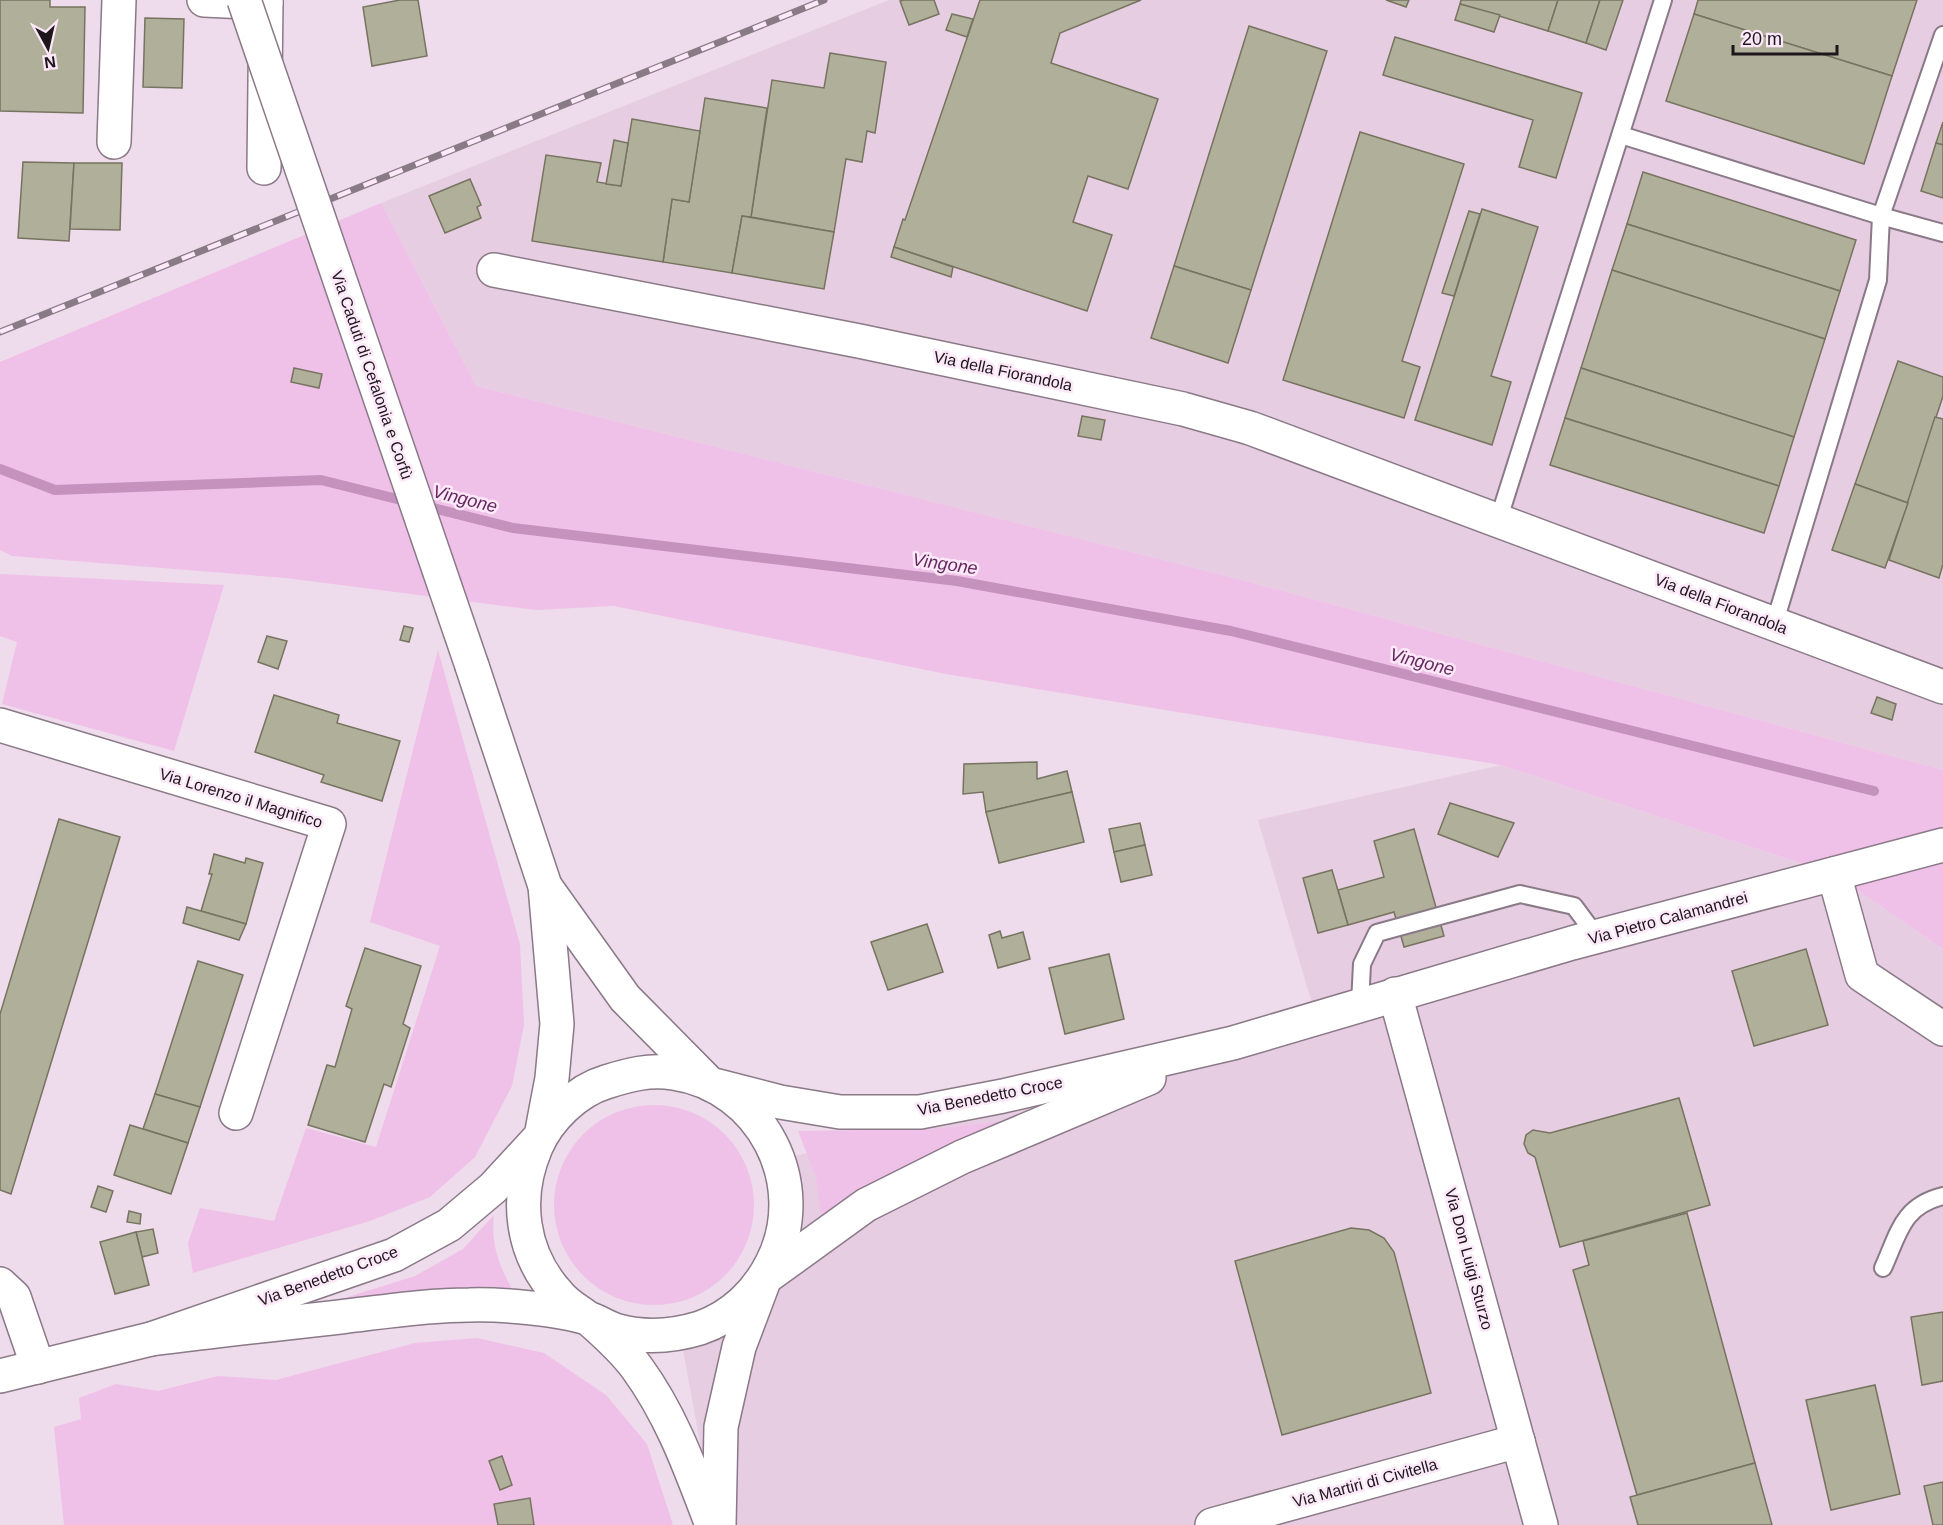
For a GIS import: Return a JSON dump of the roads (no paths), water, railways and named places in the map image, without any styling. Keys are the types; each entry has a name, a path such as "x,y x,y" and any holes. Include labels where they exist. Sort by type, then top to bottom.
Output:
{"street":[{"path":"114,142 119,0"},
{"path":"204,0 259,1 264,168"},
{"name":"Via Caduti di Cefalonia e Corfù","path":"259,1 472,666 545,886 557,1024 552,1078 540,1136"},
{"name":"Via della Fiorandola","path":"494,270 859,340 1183,409 1250,428 1943,687"},
{"name":"Via Lorenzo il Magnifico","path":"0,725 329,824 236,1113"},
{"name":"Via Pietro Calamandrei","path":"1395,994 1597,937 1943,845"},
{"path":"1845,872 1862,975 1943,1029"},
{"name":"Via Caduti di Cefalonia e Corfù","path":"545,886 625,998 710,1084"},
{"name":"Via Benedetto Croce","path":"0,1376 151,1339 394,1255 449,1225 493,1188 565,1106 597,1085 634,1073 673,1073 780,1102 840,1112 920,1112 1003,1096 1233,1043 1395,994"},
{"name":"Via Don Luigi Sturzo","path":"1395,994 1541,1525"},
{"name":"Via Benedetto Croce","path":"151,1339 470,1304 530,1309 588,1318 617,1331 648,1336 680,1334 704,1327 727,1315 748,1298 765,1278 818,1238 877,1199 962,1157 1233,1043"},
{"name":"Via Benedetto Croce","path":"710,1084 740,1102 764,1128 780,1160 786,1188 787,1217 779,1249 765,1278"},
{"name":"Via Benedetto Croce","path":"540,1136 527,1167 522,1201 525,1235 538,1268 555,1290 588,1318"},
{"path":"719,1525 721,1427 739,1347 765,1278"},
{"path":"0,1284 14,1297 38,1367"},
{"path":"588,1318 636,1366 677,1434 712,1525"},
{"name":"Via Martiri di Civitella","path":"1212,1525 1518,1441"}],"lane":[{"path":"1498,521 1663,0"},
{"path":"1774,624 1878,280 1881,216 1943,35"},
{"path":"1621,135 1943,233"},
{"path":"1360,1004 1362,964 1377,933 1421,920 1520,894 1574,906 1597,937"},
{"path":"1882,1268 1908,1213 1925,1200 1943,1196"}],"waterway":[{"name":"Vingone","path":"0,469 55,490 321,480 513,528 957,581 1231,631 1874,791"}],"railway":[{"path":"0,332 824,0"}]}
